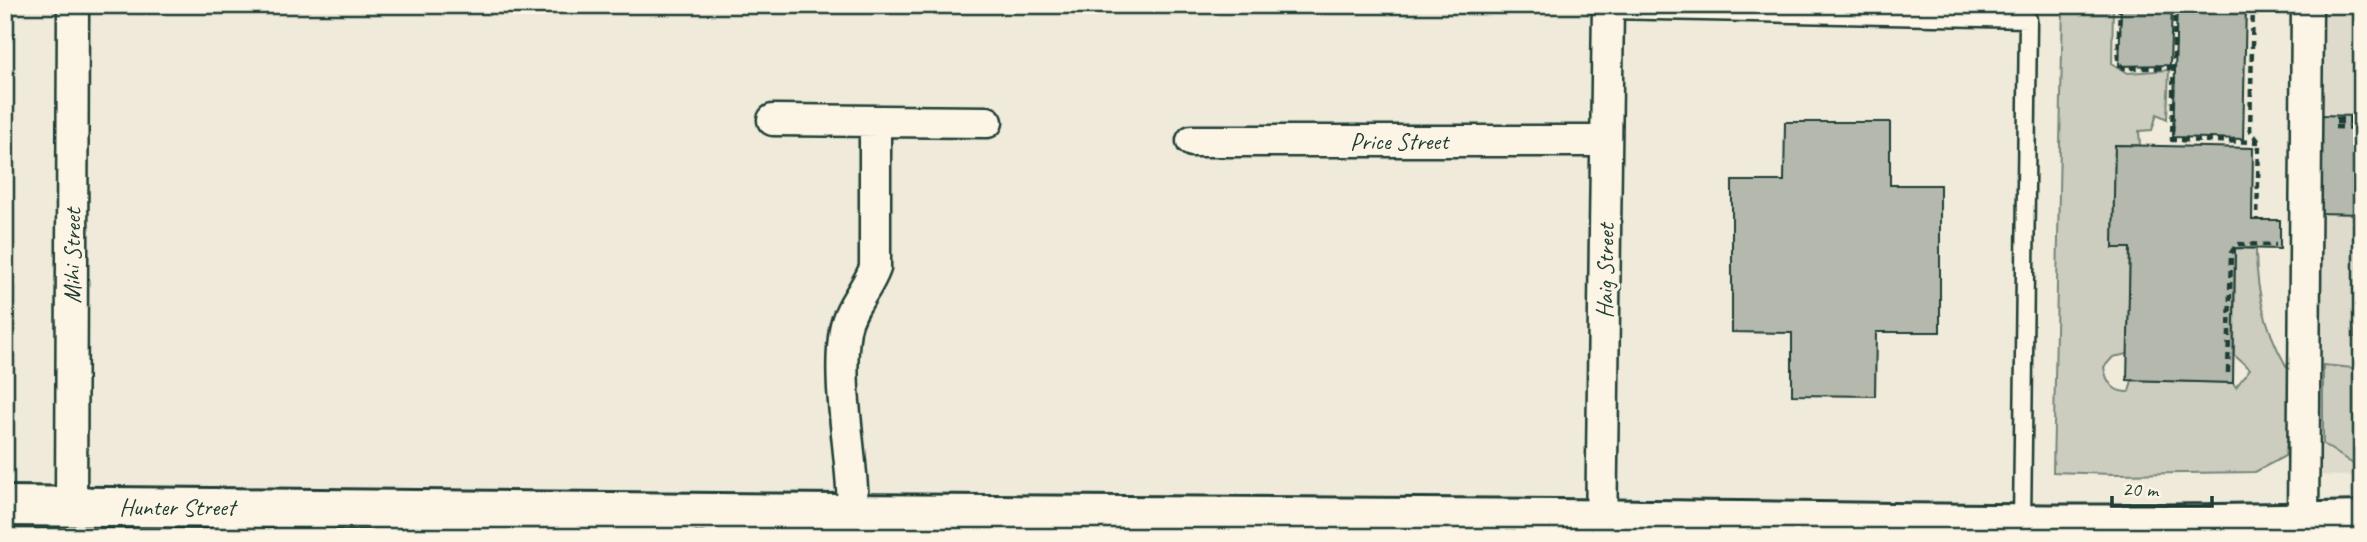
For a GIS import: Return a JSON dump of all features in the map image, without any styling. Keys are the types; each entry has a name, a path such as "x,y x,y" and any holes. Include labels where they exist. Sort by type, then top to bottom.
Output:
{"main road":[{"name":"Hunter Street","path":"5,506 806,524 853,513 1601,528 2022,526 2197,532 2286,530 2362,522"}],"street":[{"name":"Mihi Street","path":"71,506 73,5"},
{"path":"2286,530 2308,5"},
{"name":"Haig Street","path":"1601,528 1608,8"},
{"path":"774,120 987,122"},
{"path":"853,513 853,470 844,380 845,330 853,307 868,286 875,268 875,121"},
{"name":"Price Street","path":"1192,141 1606,141"}],"lane":[{"path":"1608,8 2028,19 2022,526"}],"path":[{"path":"2120,5 2119,61 2124,68 2174,68"},
{"path":"2175,5 2172,140 2259,142"},
{"path":"2253,5 2250,130 2259,142 2257,219"},
{"path":"2347,127 2362,128"},
{"path":"2228,373 2231,253 2237,244 2280,245"}],"shaded area":[{"path":"2063,5 2113,5 2112,63 2128,73 2169,70 2167,119 2157,114 2152,130 2139,131 2140,145 2115,145 2113,247 2130,248 2128,354 2113,357 2104,367 2106,377 2111,385 2123,392 2129,392 2132,380 2233,383 2236,387 2250,369 2234,355 2235,248 2256,249 2258,284 2265,318 2295,380 2285,456 2255,472 2053,472"},
{"path":"2307,5 2362,5 2362,476 2304,475"},
{"path":"2357,298 2362,299 2362,339 2355,337"},
{"path":"2323,365 2353,368 2362,378 2362,470 2323,444"}],"building":[{"path":"2121,5 2172,5 2170,65 2119,66"},
{"path":"2177,5 2246,5 2243,139 2173,137"},
{"path":"2362,42 2362,127 2358,116"},
{"path":"2318,115 2358,116 2362,127 2362,214 2317,213"},
{"path":"1785,122 1890,122 1890,185 1940,185 1940,332 1876,332 1875,396 1792,395 1792,333 1732,332 1732,181 1784,181"},
{"path":"2115,145 2253,148 2252,220 2280,220 2280,249 2235,248 2233,383 2127,380 2130,248 2113,248"}]}
